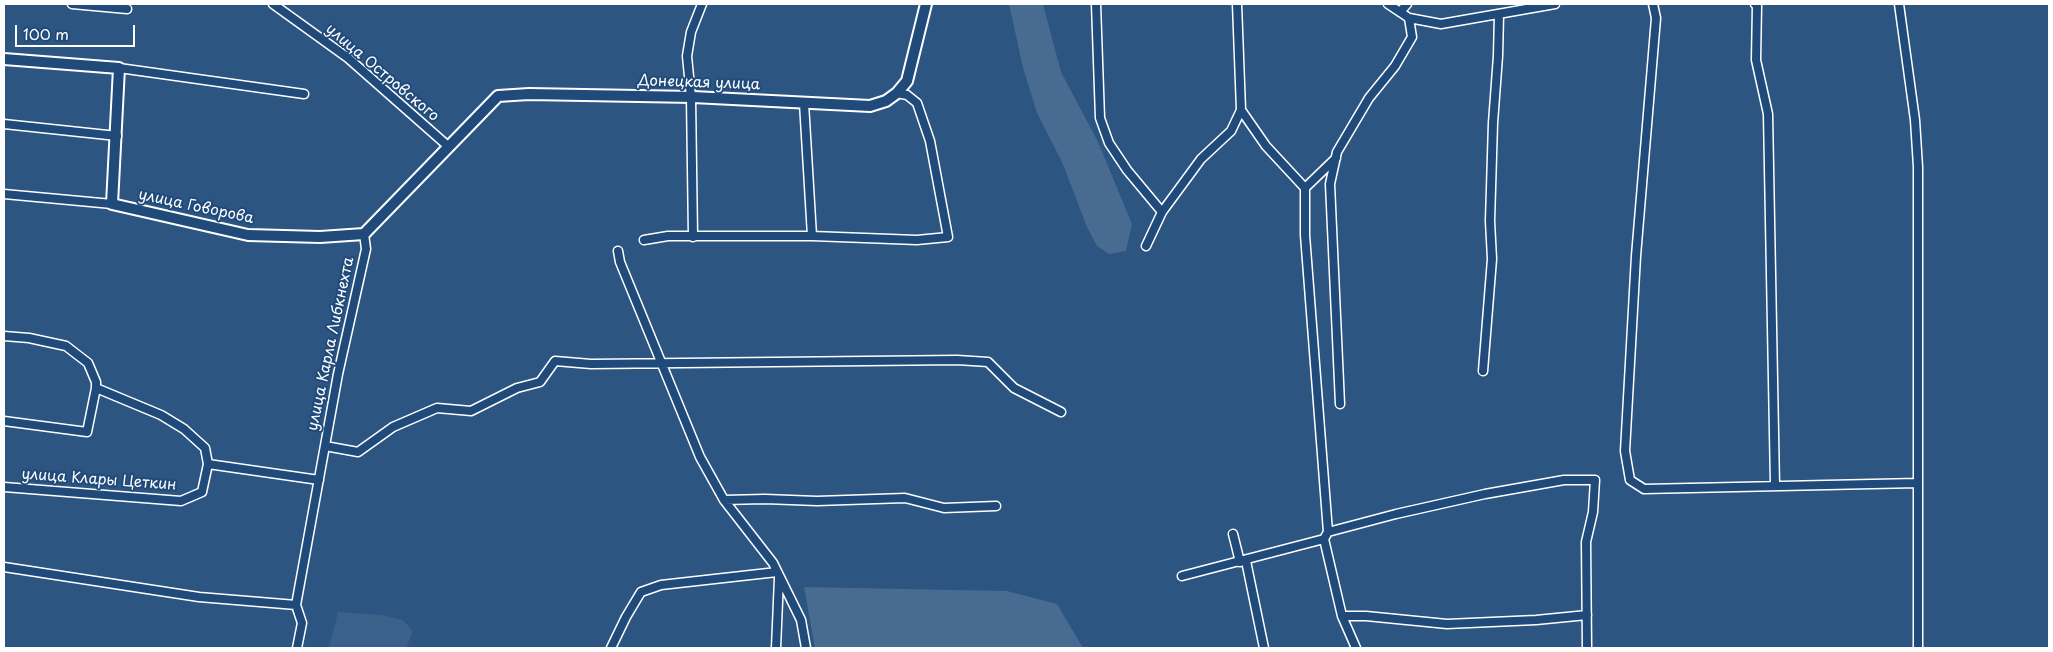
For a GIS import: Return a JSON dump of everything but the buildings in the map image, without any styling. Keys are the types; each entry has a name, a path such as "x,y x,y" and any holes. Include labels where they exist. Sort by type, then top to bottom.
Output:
{"street":[{"path":"72,4 127,9"},
{"name":"улица Островского","path":"272,4 348,58 449,147"},
{"path":"693,237 691,97 688,56 691,32 702,4"},
{"path":"897,94 907,81 926,4"},
{"path":"1096,4 1100,118 1109,143 1127,170 1162,212"},
{"path":"1146,246 1162,212 1201,159 1230,131 1241,110 1237,4"},
{"path":"1388,4 1409,18 1440,24 1555,4"},
{"path":"1400,12 1407,4"},
{"path":"1653,4 1656,18 1637,247 1625,451 1630,480 1644,489 1918,483"},
{"path":"1755,4 1757,6 1756,60 1768,114 1775,486"},
{"path":"1899,4 1915,120 1918,167 1918,648"},
{"path":"1483,371 1492,259 1490,221 1499,15"},
{"path":"1340,404 1330,184 1337,152 1369,98 1396,66 1412,37 1409,18"},
{"path":"4,59 120,68 304,94"},
{"path":"112,204 120,68"},
{"name":"Донецкая улица","path":"449,147 498,96 529,94 691,97 870,106 886,101 897,94"},
{"path":"644,240 668,236 812,236 917,240 948,237 930,141 917,103 907,95 897,94"},
{"path":"804,102 812,236"},
{"path":"1241,110 1266,146 1305,188 1305,235 1326,536 1342,616 1356,648"},
{"path":"4,124 117,136"},
{"path":"364,234 449,147"},
{"path":"1305,188 1336,158"},
{"name":"улица Говорова","path":"4,194 112,204 248,235 320,237 364,234"},
{"name":"улица Карла Либкнехта","path":"297,648 302,623 296,605 338,374 366,249 364,234"},
{"path":"618,251 620,262 700,457 724,500 773,563 801,620 806,648"},
{"path":"4,336 29,338 66,346 88,363 96,382 87,432 4,421"},
{"path":"325,446 358,452 393,428 437,408 471,411 517,388 540,382 555,361 591,364 957,360 988,362 1014,388 1061,412"},
{"path":"96,388 161,415 184,429 205,448 208,464 318,480"},
{"name":"улица Клары Цеткин","path":"4,487 181,501 202,492 208,464"},
{"path":"1182,576 1243,562 1396,514 1485,494 1564,480 1595,480 1592,512 1586,542 1587,648"},
{"path":"724,500 817,501 905,498 944,508 996,506"},
{"path":"1233,534 1243,562 1264,648"},
{"path":"4,567 199,597 296,605"},
{"path":"611,648 641,592 662,585 778,574"},
{"path":"776,648 778,574"},
{"path":"1342,616 1366,616 1447,624 1536,620 1587,615"}],"shaded area":[{"path":"1009,4 1043,4 1061,72 1098,142 1132,224 1126,251 1109,254 1097,246 1087,227 1062,162 1037,113 1023,68"},
{"path":"804,587 1007,591 1057,604 1083,648 815,648"},
{"path":"338,612 382,615 403,620 413,631 406,648 329,648"}]}
